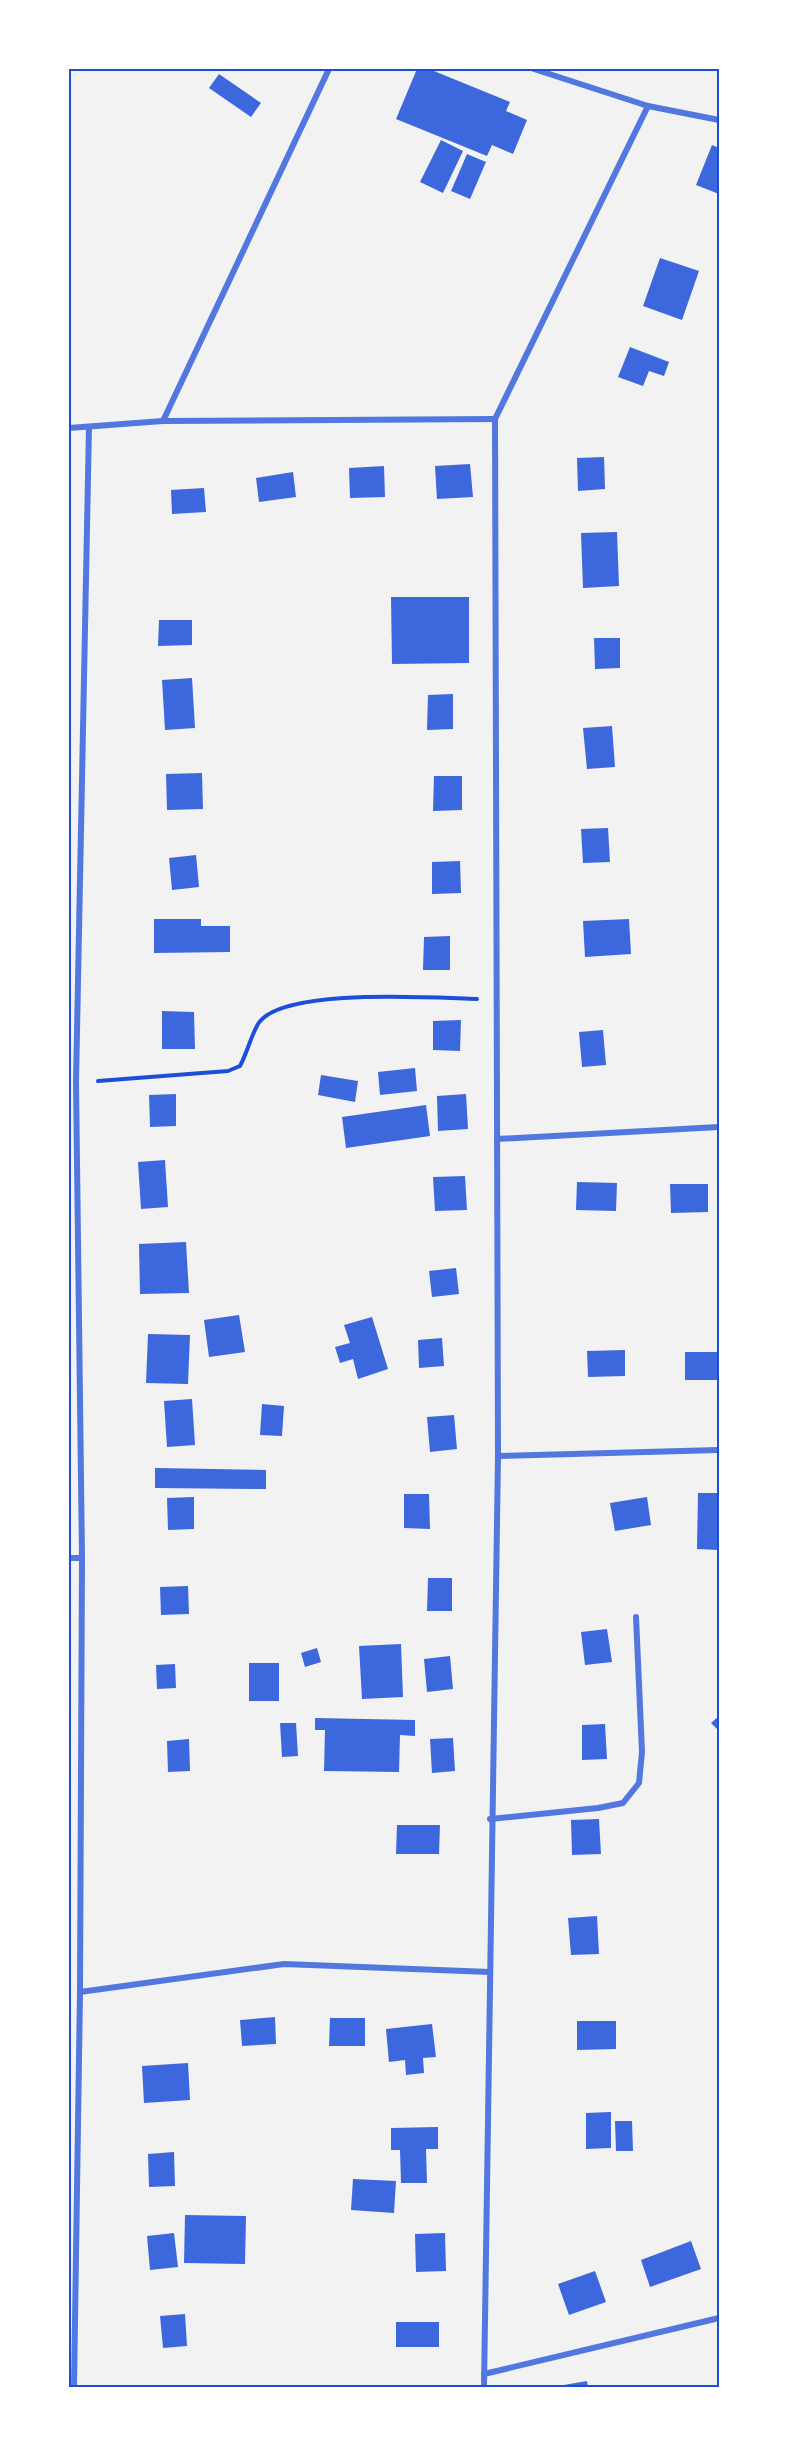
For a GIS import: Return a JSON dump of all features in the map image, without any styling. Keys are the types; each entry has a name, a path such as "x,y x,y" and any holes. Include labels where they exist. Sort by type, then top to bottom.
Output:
{"street":[{"path":"163,421 329,69"},
{"path":"534,69 648,106 719,120"},
{"path":"484,2387 490,1819 498,1456 495,419 648,106"},
{"path":"69,428 163,421 495,419"},
{"path":"74,2387 80,1992 82,1558 76,1082 88,427"},
{"path":"496,1139 719,1126"},
{"path":"498,1456 719,1450"},
{"path":"69,1558 82,1558"},
{"path":"490,1819 598,1808 623,1803 639,1783 642,1752 636,1617"},
{"path":"80,1992 284,1964 490,1972"},
{"path":"484,2374 719,2318"}],"path":[{"path":"76,1082 234,1068 240,1066 258,1023 276,1009 330,998 495,999"}],"building":[{"path":"417,69 429,69 510,102 506,111 527,120 513,154 492,145 487,156 396,119"},
{"path":"219,74 261,103 251,117 209,88"},
{"path":"441,140 463,151 443,193 420,182"},
{"path":"712,145 719,148 719,194 696,185"},
{"path":"467,154 486,162 470,199 451,191"},
{"path":"660,258 699,271 682,320 643,306"},
{"path":"630,347 669,362 664,376 649,371 643,386 618,377"},
{"path":"604,457 605,489 578,491 577,458"},
{"path":"470,464 473,497 437,499 435,466"},
{"path":"384,466 385,497 350,498 349,468"},
{"path":"293,472 296,497 259,502 256,478"},
{"path":"204,488 206,512 172,514 171,490"},
{"path":"617,532 619,586 583,588 581,533"},
{"path":"391,597 469,597 469,663 392,664"},
{"path":"159,620 192,620 192,645 158,646"},
{"path":"594,638 620,638 620,668 595,669"},
{"path":"192,678 195,728 165,730 162,680"},
{"path":"453,694 453,729 427,730 428,695"},
{"path":"612,726 615,767 587,769 583,728"},
{"path":"202,773 203,809 167,810 166,774"},
{"path":"434,776 462,776 462,810 433,811"},
{"path":"608,828 610,862 583,863 581,829"},
{"path":"196,855 199,887 172,890 169,858"},
{"path":"460,861 461,893 432,894 432,862"},
{"path":"154,919 201,919 201,926 230,926 230,952 154,953"},
{"path":"629,919 631,954 585,957 583,921"},
{"path":"450,936 450,970 423,970 424,937"},
{"path":"162,1011 194,1012 195,1049 162,1049"},
{"path":"461,1020 460,1051 433,1050 433,1021"},
{"path":"603,1030 606,1065 582,1067 579,1032"},
{"path":"415,1068 417,1091 380,1095 378,1072"},
{"path":"321,1075 358,1081 355,1102 318,1095"},
{"path":"176,1094 176,1126 150,1127 149,1095"},
{"path":"466,1094 468,1129 438,1131 437,1096"},
{"path":"426,1105 430,1136 346,1148 342,1117"},
{"path":"165,1160 168,1207 141,1209 138,1162"},
{"path":"465,1176 467,1210 435,1211 433,1177"},
{"path":"577,1182 617,1183 616,1211 576,1210"},
{"path":"670,1184 708,1184 708,1212 671,1213"},
{"path":"186,1242 189,1293 140,1294 139,1244"},
{"path":"456,1268 459,1294 432,1297 429,1271"},
{"path":"239,1315 245,1352 209,1357 204,1320"},
{"path":"372,1317 388,1369 358,1379 353,1359 340,1363 335,1347 350,1343 344,1325"},
{"path":"148,1334 190,1335 188,1384 146,1383"},
{"path":"442,1338 444,1366 419,1368 418,1340"},
{"path":"625,1350 625,1376 588,1377 587,1351"},
{"path":"685,1352 719,1352 719,1380 685,1380"},
{"path":"192,1399 195,1445 167,1447 164,1401"},
{"path":"262,1404 284,1406 282,1436 260,1435"},
{"path":"454,1415 457,1449 430,1452 427,1417"},
{"path":"155,1468 266,1470 266,1489 155,1488"},
{"path":"698,1493 719,1493 719,1550 697,1549"},
{"path":"404,1494 429,1494 430,1529 404,1528"},
{"path":"194,1497 194,1529 168,1530 167,1498"},
{"path":"647,1497 651,1525 615,1531 610,1503"},
{"path":"428,1578 452,1578 452,1611 427,1611"},
{"path":"188,1586 189,1614 161,1615 160,1587"},
{"path":"607,1629 612,1662 585,1665 581,1632"},
{"path":"401,1644 403,1697 362,1699 359,1646"},
{"path":"317,1648 321,1662 305,1667 301,1653"},
{"path":"450,1656 453,1689 427,1692 424,1659"},
{"path":"249,1663 279,1663 279,1701 249,1701"},
{"path":"175,1664 176,1688 157,1689 156,1665"},
{"path":"719,1716 719,1731 711,1723"},
{"path":"315,1718 415,1720 415,1736 400,1735 399,1772 324,1771 325,1730 315,1730"},
{"path":"280,1723 296,1723 298,1756 282,1757"},
{"path":"605,1724 607,1759 582,1760 582,1725"},
{"path":"453,1738 455,1771 432,1773 430,1739"},
{"path":"189,1739 190,1771 168,1772 167,1741"},
{"path":"599,1819 601,1854 572,1855 571,1820"},
{"path":"397,1825 440,1825 439,1854 396,1854"},
{"path":"597,1916 599,1954 571,1955 568,1918"},
{"path":"275,2017 276,2044 242,2046 240,2020"},
{"path":"330,2018 365,2018 365,2046 329,2046"},
{"path":"577,2021 616,2021 616,2049 577,2050"},
{"path":"432,2024 436,2057 423,2058 424,2073 406,2075 405,2060 389,2062 386,2029"},
{"path":"188,2063 190,2100 144,2103 142,2066"},
{"path":"611,2112 611,2148 586,2149 586,2113"},
{"path":"615,2121 632,2121 633,2151 616,2151"},
{"path":"438,2127 438,2149 426,2149 427,2183 401,2183 400,2150 391,2150 391,2128"},
{"path":"174,2152 175,2186 149,2187 148,2154"},
{"path":"353,2179 396,2181 394,2213 351,2210"},
{"path":"185,2215 246,2216 245,2264 184,2263"},
{"path":"174,2233 178,2267 150,2270 147,2236"},
{"path":"445,2233 446,2271 416,2272 415,2234"},
{"path":"691,2241 701,2269 650,2287 641,2260"},
{"path":"595,2271 606,2302 569,2315 558,2284"},
{"path":"185,2314 187,2346 163,2348 160,2316"},
{"path":"396,2322 439,2322 439,2347 396,2347"},
{"path":"587,2381 588,2387 558,2387 558,2386"}]}
